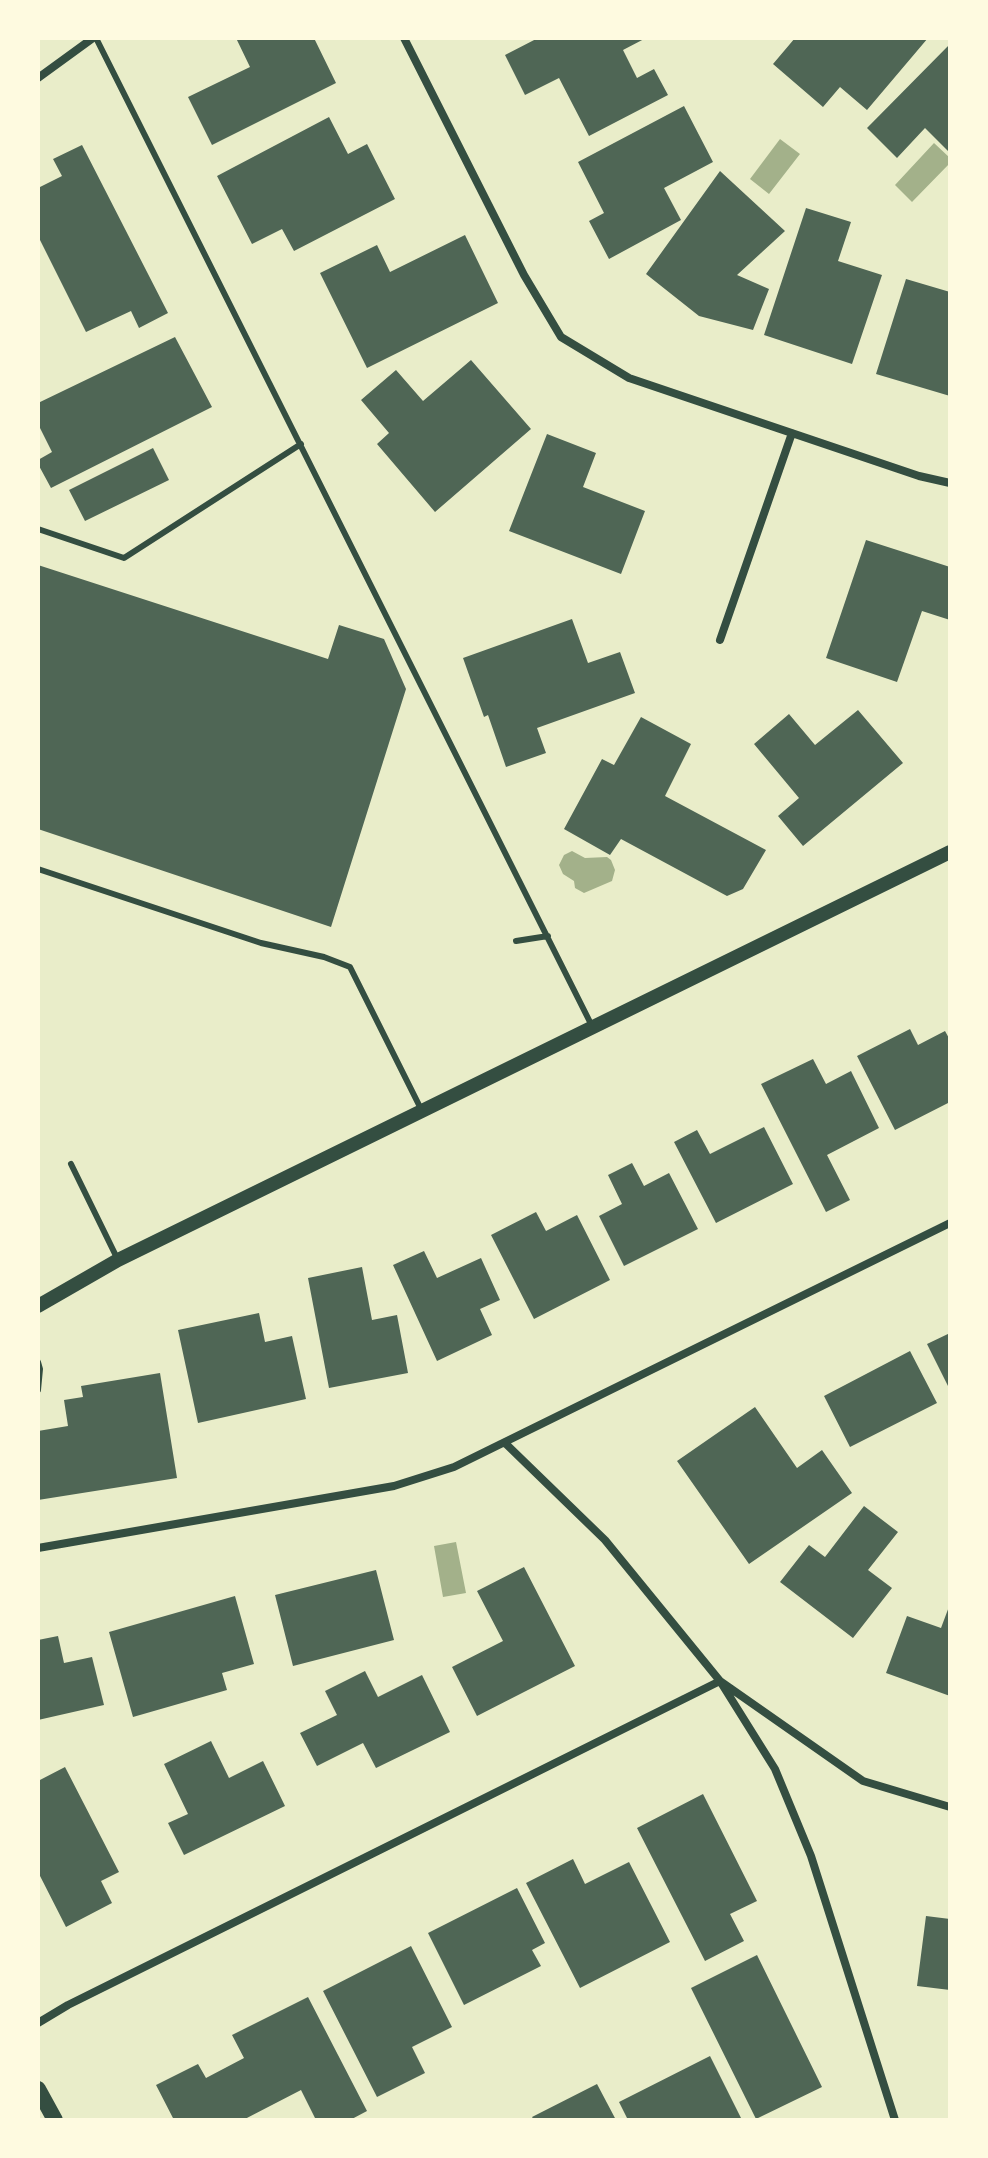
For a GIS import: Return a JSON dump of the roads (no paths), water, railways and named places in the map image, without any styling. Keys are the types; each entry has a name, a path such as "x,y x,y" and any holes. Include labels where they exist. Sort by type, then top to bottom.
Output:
{"main road":[{"path":"38,2089 55,2120"}],"street":[{"path":"38,78 94,38"},
{"path":"404,38 524,275 561,337 629,378 919,476 950,483"},
{"path":"720,640 792,433"},
{"path":"38,1306 118,1260 950,852"},
{"path":"38,1548 394,1486 454,1467 950,1223"},
{"path":"505,1443 605,1540 720,1681 775,1769 811,1856 895,2120"},
{"path":"720,1681 863,1781 950,1807"},
{"path":"38,2023 82,1998 720,1681"}],"lane":[{"path":"94,38 593,1028"},
{"path":"38,529 124,558 301,444"},
{"path":"38,869 261,943 324,957 350,967 423,1112"},
{"path":"516,941 548,936"},
{"path":"71,1164 118,1260"},
{"path":"38,1362 38,1390"}]}
